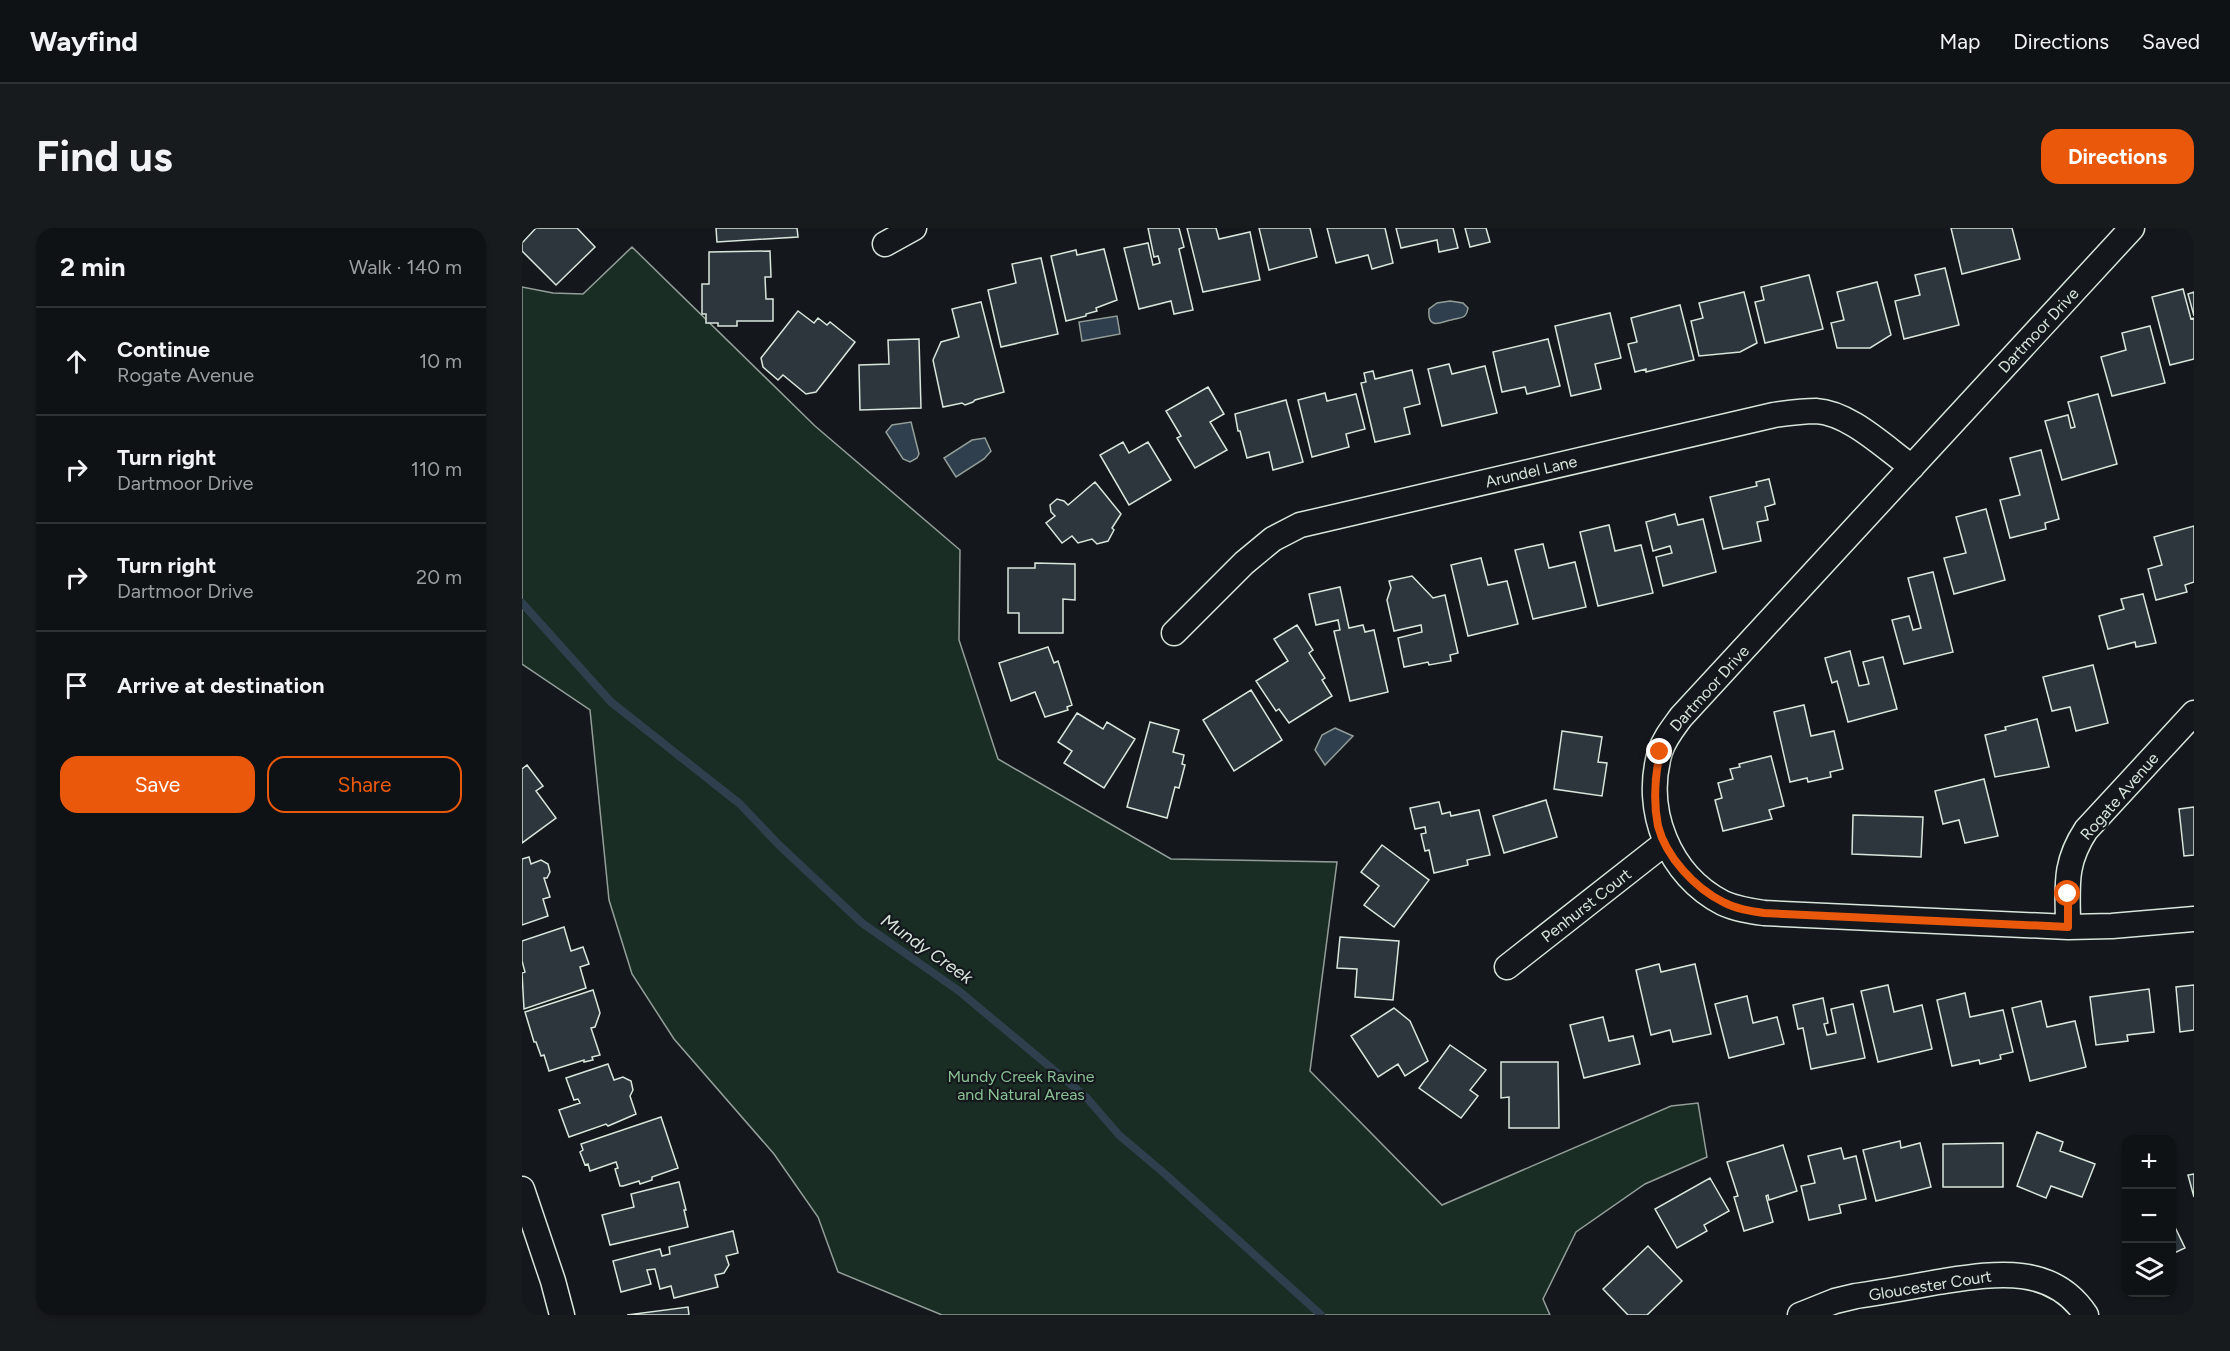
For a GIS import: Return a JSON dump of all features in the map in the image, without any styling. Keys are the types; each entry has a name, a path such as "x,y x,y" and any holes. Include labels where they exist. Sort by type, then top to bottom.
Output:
{"street":[{"path":"885,244 914,228"},
{"name":"Dartmoor Drive","path":"2132,228 1681,717 1668,734 1660,752 1654,786 1658,826 1665,843 1681,868 1724,903 1741,909 1764,913 2068,927 2194,919"},
{"name":"Arundel Lane","path":"1174,633 1244,563 1273,539 1300,525 1774,415 1818,411 1837,416 1851,423 1912,467"},
{"name":"Rogate Avenue","path":"2068,927 2070,863 2078,843 2094,821 2194,713"},
{"name":"Penhurst Court","path":"1507,967 1665,843"},
{"path":"522,1189 562,1315"},
{"name":"Gloucester Court","path":"1800,1315 1835,1301 1856,1296 1994,1274 2027,1276 2047,1283 2073,1300 2086,1315"}],"green space":[{"name":"Mundy Creek Ravine and Natural Areas","path":"632,247 815,426 960,550 959,640 998,759 1171,859 1337,862 1310,1071 1442,1205 1671,1106 1698,1103 1707,1157 1645,1184 1576,1232 1543,1299 1550,1315 942,1315 838,1272 818,1217 774,1154 674,1039 632,974 609,900 590,710 522,664 522,287 553,293 583,294"}],"water":[{"path":"1450,301 1463,303 1468,308 1466,315 1436,324 1432,323 1429,309 1437,303"},
{"path":"1117,316 1120,334 1082,341 1079,322"},
{"path":"911,422 919,454 910,462 903,459 886,432 892,425"},
{"path":"985,438 991,451 984,459 956,477 944,458 972,440"},
{"path":"1335,728 1353,736 1325,765 1315,750 1322,735"}],"building":[{"path":"536,228 577,228 595,247 556,285 522,251 522,243"},
{"path":"716,228 797,228 798,237 717,242"},
{"path":"1148,228 1179,228 1184,247 1179,249 1193,310 1174,314 1171,301 1139,309 1124,248 1148,243 1153,265 1160,263 1158,256 1154,257"},
{"path":"1187,228 1216,228 1219,239 1250,232 1260,280 1203,292"},
{"path":"1259,228 1310,228 1317,257 1269,270"},
{"path":"1327,228 1385,228 1393,263 1372,269 1368,255 1336,263"},
{"path":"1396,228 1453,228 1458,248 1439,252 1437,240 1401,248"},
{"path":"1465,228 1486,228 1490,242 1470,247"},
{"path":"1951,228 2012,228 2020,259 1962,274"},
{"path":"1104,249 1117,300 1096,308 1097,311 1086,314 1086,316 1066,321 1051,256 1076,250 1077,255"},
{"path":"770,251 771,277 765,277 766,299 773,299 773,321 737,321 737,326 718,326 718,323 706,323 706,314 702,314 702,284 709,284 709,252"},
{"path":"1041,258 1058,334 1001,347 988,290 1016,283 1012,264"},
{"path":"1945,268 1959,325 1904,339 1895,301 1920,295 1915,275"},
{"path":"1809,275 1823,329 1765,343 1755,302 1764,300 1761,287"},
{"path":"1877,282 1891,335 1870,348 1837,348 1831,323 1844,320 1837,292"},
{"path":"2183,289 2191,319 2194,318 2194,359 2170,365 2152,297"},
{"path":"1744,292 1757,343 1740,352 1699,356 1691,321 1703,318 1699,303"},
{"path":"2194,292 2194,316 2188,294"},
{"path":"981,302 1004,392 965,405 962,403 943,407 933,360 941,342 959,337 952,309"},
{"path":"1680,305 1694,360 1646,372 1646,369 1635,372 1628,344 1637,342 1631,318"},
{"path":"798,311 814,323 818,318 827,325 830,322 855,342 816,392 806,394 783,375 778,380 763,367 761,358"},
{"path":"1610,313 1621,358 1595,364 1601,389 1571,396 1555,326"},
{"path":"2150,326 2165,383 2112,396 2101,357 2126,350 2122,333"},
{"path":"919,339 921,408 860,410 859,365 889,364 888,340"},
{"path":"1548,339 1560,386 1527,394 1525,387 1502,392 1493,352"},
{"path":"1449,364 1452,374 1485,366 1497,413 1442,426 1428,369"},
{"path":"1412,370 1420,404 1404,408 1410,434 1375,442 1361,383 1366,382 1364,373 1373,371 1375,379"},
{"path":"1208,387 1224,414 1210,422 1227,450 1195,468 1177,438 1181,436 1166,411"},
{"path":"1325,393 1327,401 1356,394 1365,429 1346,434 1349,447 1312,457 1298,400"},
{"path":"2098,394 2117,464 2062,480 2045,421 2068,415 2071,428 2075,427 2068,402"},
{"path":"1286,400 1303,462 1273,470 1269,452 1247,458 1235,414"},
{"path":"1123,442 1129,453 1148,442 1171,480 1129,505 1100,455"},
{"path":"2041,450 2059,519 2045,523 2046,529 2010,538 2000,500 2020,495 2010,458"},
{"path":"1769,479 1775,504 1765,507 1768,520 1757,522 1761,541 1723,549 1710,497 1757,486 1756,482"},
{"path":"1095,482 1121,514 1112,528 1114,530 1108,541 1097,544 1092,539 1078,543 1072,536 1062,543 1046,523 1055,516 1051,512 1050,505 1057,499 1068,505"},
{"path":"1986,509 2005,580 1954,594 1944,558 1966,553 1956,517"},
{"path":"1675,514 1678,525 1703,519 1716,572 1663,586 1656,557 1672,553 1670,546 1653,551 1646,522"},
{"path":"1609,525 1615,551 1641,545 1653,593 1598,606 1580,532"},
{"path":"2194,526 2194,582 2185,585 2187,592 2156,600 2148,569 2162,565 2154,537"},
{"path":"1543,544 1549,568 1575,562 1586,607 1533,619 1515,550"},
{"path":"1481,558 1488,585 1507,581 1518,624 1468,636 1451,565"},
{"path":"1035,563 1075,564 1075,600 1063,599 1063,633 1019,633 1019,613 1008,613 1008,568 1035,568"},
{"path":"1933,572 1953,652 1904,664 1892,620 1909,616 1913,630 1921,628 1908,578"},
{"path":"1412,576 1433,598 1445,595 1458,653 1450,655 1451,661 1429,665 1428,662 1404,667 1398,638 1422,632 1421,625 1394,631 1387,600 1391,588 1389,581"},
{"path":"1340,587 1349,628 1363,625 1365,632 1374,630 1388,692 1350,701 1334,631 1340,630 1338,620 1316,625 1309,594"},
{"path":"2143,594 2156,643 2136,647 2135,642 2108,649 2099,616 2124,609 2121,599"},
{"path":"1297,625 1313,650 1309,653 1325,678 1322,680 1332,696 1289,723 1279,709 1276,711 1256,681 1288,661 1274,639"},
{"path":"1048,647 1054,663 1058,661 1072,705 1067,707 1068,710 1045,717 1035,692 1011,701 999,663"},
{"path":"1850,651 1859,686 1869,684 1863,662 1883,657 1897,709 1848,722 1837,681 1832,683 1825,658"},
{"path":"2093,665 2108,723 2076,731 2070,707 2052,711 2043,677"},
{"path":"1251,690 1282,740 1234,771 1203,720"},
{"path":"1804,705 1811,736 1834,731 1843,769 1830,772 1831,777 1808,782 1807,778 1790,782 1774,712"},
{"path":"1077,713 1103,729 1107,722 1135,739 1104,788 1064,763 1072,751 1058,742"},
{"path":"2037,719 2049,767 1995,777 1985,735"},
{"path":"1150,722 1179,730 1173,752 1184,755 1182,764 1185,765 1179,788 1175,787 1167,818 1127,807"},
{"path":"1562,731 1602,737 1598,762 1607,763 1602,796 1554,789"},
{"path":"1771,756 1784,806 1769,810 1772,819 1723,831 1715,800 1722,798 1718,783 1733,779 1730,769 1740,767 1739,764"},
{"path":"527,765 543,786 536,791 556,818 522,843 522,769"},
{"path":"1984,779 1998,836 1965,843 1959,820 1943,824 1935,791"},
{"path":"1546,800 1557,837 1504,853 1493,816"},
{"path":"1439,802 1442,814 1450,812 1451,816 1479,810 1490,855 1467,860 1468,865 1434,873 1429,850 1425,851 1421,834 1426,833 1425,827 1415,829 1410,808"},
{"path":"2194,807 2194,855 2184,856 2179,809"},
{"path":"1853,815 1923,817 1921,857 1852,854"},
{"path":"1382,845 1429,880 1394,927 1364,905 1379,886 1361,872"},
{"path":"529,857 531,864 541,860 548,864 550,872 547,878 544,878 550,897 543,899 548,916 522,925 522,859"},
{"path":"564,927 571,951 583,947 589,964 580,967 586,988 524,1009 522,973 525,972 522,961 522,941"},
{"path":"1340,937 1399,941 1393,1000 1355,997 1357,969 1337,968"},
{"path":"1659,964 1661,972 1695,964 1711,1034 1673,1042 1670,1030 1651,1035 1636,970"},
{"path":"1888,985 1894,1012 1922,1005 1932,1049 1878,1062 1861,991"},
{"path":"2194,985 2194,1030 2180,1032 2176,987"},
{"path":"2149,989 2154,1032 2127,1035 2128,1041 2096,1045 2090,997"},
{"path":"593,990 600,1013 595,1027 591,1028 600,1055 592,1057 593,1060 584,1062 584,1060 549,1071 544,1055 541,1056 534,1042 525,1012"},
{"path":"1965,993 1970,1017 2003,1010 2013,1052 2000,1055 2001,1059 1980,1064 1979,1060 1952,1066 1937,1000"},
{"path":"1747,996 1753,1023 1777,1017 1784,1044 1729,1058 1715,1004"},
{"path":"1823,998 1828,1023 1824,1024 1827,1035 1836,1033 1831,1009 1853,1004 1865,1058 1811,1069 1803,1028 1798,1029 1793,1005"},
{"path":"2041,1001 2047,1027 2075,1021 2086,1067 2030,1081 2012,1008"},
{"path":"1394,1008 1410,1021 1428,1061 1405,1076 1398,1064 1378,1077 1351,1036"},
{"path":"1603,1017 1609,1041 1633,1036 1640,1064 1584,1078 1570,1025"},
{"path":"1450,1045 1486,1070 1470,1090 1478,1096 1461,1118 1419,1088"},
{"path":"1501,1062 1558,1062 1559,1128 1509,1128 1509,1097 1501,1098"},
{"path":"608,1064 614,1080 623,1077 631,1081 633,1090 630,1096 636,1114 608,1126 606,1124 569,1137 559,1110 580,1103 578,1099 574,1100 566,1078"},
{"path":"661,1117 678,1168 640,1184 639,1181 620,1186 615,1169 618,1168 616,1162 590,1171 588,1164 585,1165 580,1152 583,1150 581,1144"},
{"path":"2037,1132 2063,1142 2060,1151 2095,1164 2082,1197 2051,1186 2046,1198 2017,1186"},
{"path":"1900,1141 1901,1148 1920,1143 1931,1187 1876,1201 1863,1150"},
{"path":"2003,1143 2003,1187 1943,1187 1943,1144"},
{"path":"1783,1145 1797,1191 1769,1200 1768,1195 1766,1196 1773,1222 1744,1231 1734,1197 1738,1196 1727,1162"},
{"path":"1841,1148 1844,1159 1856,1156 1866,1199 1839,1205 1841,1213 1809,1220 1801,1186 1815,1183 1808,1156"},
{"path":"2194,1174 2194,1197 2188,1175"},
{"path":"1710,1178 1729,1211 1704,1225 1707,1231 1677,1248 1655,1209"},
{"path":"679,1182 688,1227 610,1245 602,1215 634,1207 631,1194"},
{"path":"2176,1229 2185,1248 2176,1252"},
{"path":"733,1231 738,1253 726,1256 729,1265 724,1273 715,1275 718,1287 674,1298 671,1286 660,1289 655,1269 647,1270 651,1284 621,1292 613,1261 660,1249 662,1256 670,1254 669,1247"},
{"path":"1648,1246 1682,1281 1647,1315 1628,1315 1603,1289"},
{"path":"688,1307 689,1315 627,1315"}],"waterway":[{"name":"Mundy Creek","path":"522,603 611,702 740,804 778,844 862,923 959,991 1086,1097 1119,1135 1321,1315"}],"route":[{"path":"1660,752 1654,786 1658,826 1665,843 1681,868 1709,894 1741,909 1764,913 2068,927 2068,894"}]}
